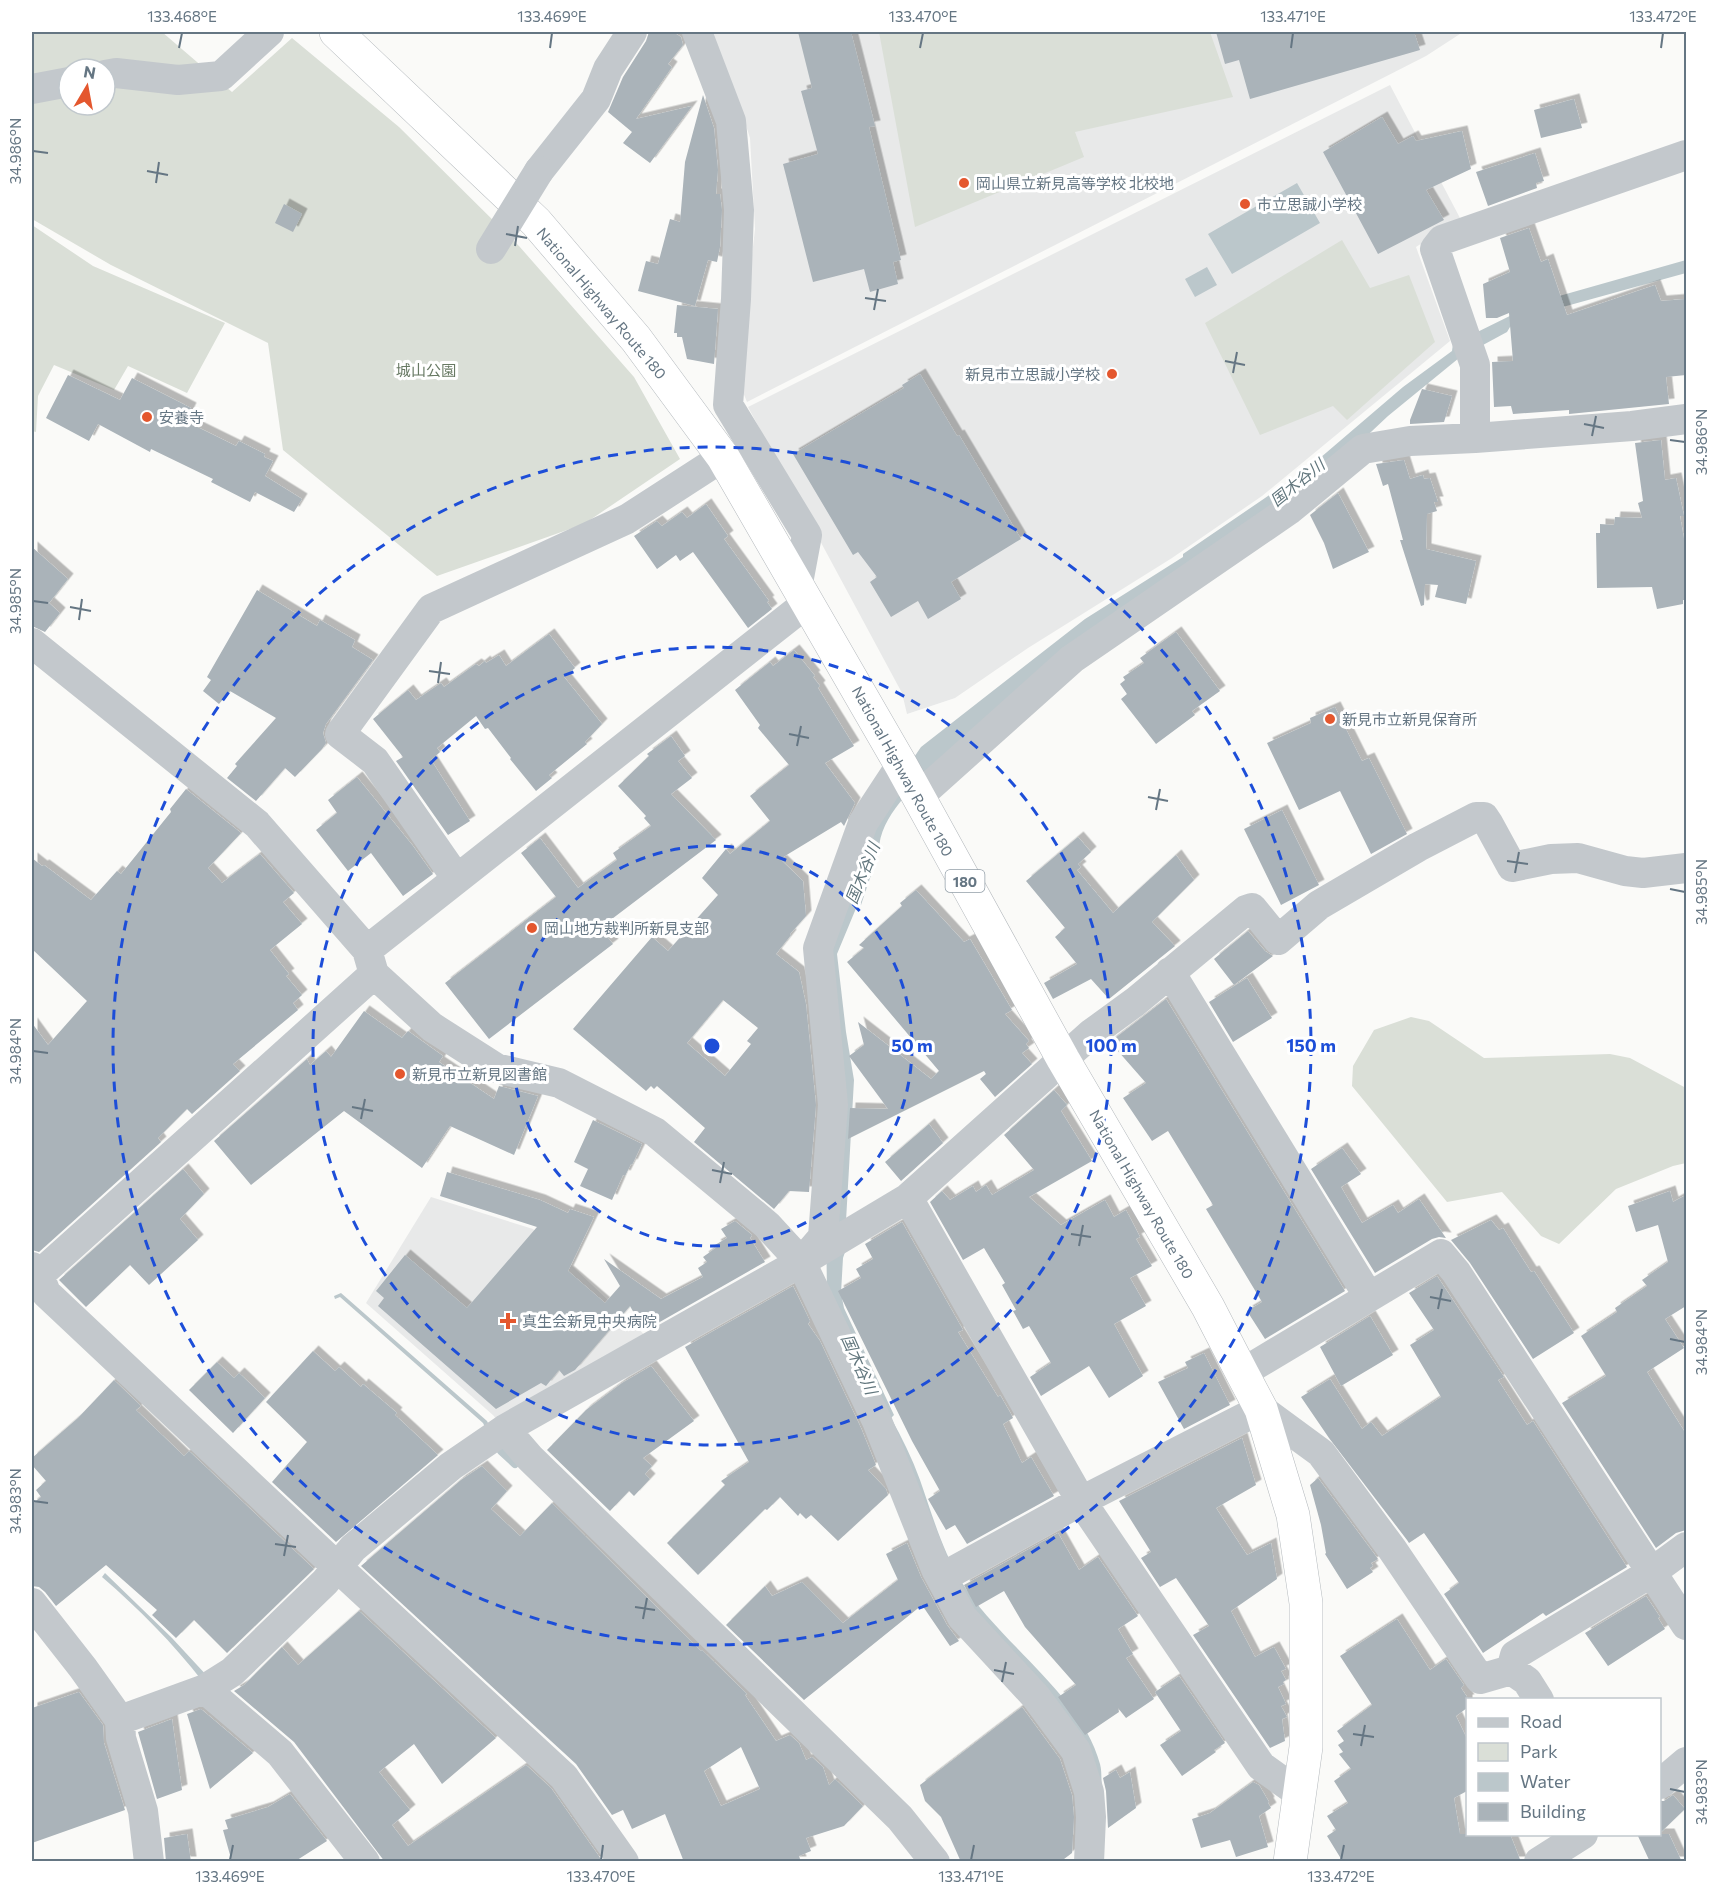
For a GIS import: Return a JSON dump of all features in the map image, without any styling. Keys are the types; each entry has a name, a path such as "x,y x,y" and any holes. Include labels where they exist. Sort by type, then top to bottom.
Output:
{"highway":[{"name":"National Highway Route 180","path":"336,32 536,222 636,339 723,458 919,796 1063,1059 1208,1307 1261,1408 1293,1515 1306,1603 1306,1747 1290,1862"}],"street":[{"path":"117,73 178,80 221,76 269,32"},
{"path":"491,249 539,171 596,99 608,69 632,32"},
{"path":"624,1862 564,1777 37,1285 457,879 802,593 807,535 728,405 736,299 739,210 731,121 697,32"},
{"path":"32,89 57,84"},
{"path":"1475,438 1475,365 1435,249 1442,240 1686,155"},
{"path":"919,796 1072,659 1289,510 1364,449 1410,441 1632,426 1686,419"},
{"path":"457,879 375,761 340,734 431,609 627,519 723,458"},
{"path":"32,643 257,824 370,962 432,1027 496,1068 560,1083 655,1132 767,1225 801,1262 952,1573 962,1617 1036,1697 1076,1751 1089,1792 1091,1817 1089,1862"},
{"path":"801,1262 823,1237 833,1105 818,948 863,823 901,765"},
{"path":"120,1720 205,1689 232,1672 324,1582 353,1548 451,1466 506,1429 801,1262 908,1198 1091,1034 1135,1002 1246,910 1252,908 1278,940 1330,898 1418,847 1476,818 1484,817 1512,867 1551,859 1578,858 1625,871 1643,873 1686,868"},
{"path":"1170,972 1370,1297"},
{"path":"908,1198 1081,1501 1261,1766 1300,1794"},
{"path":"1242,1373 1441,1254 1456,1272 1686,1625"},
{"path":"952,1573 1081,1501 1261,1408 1321,1453 1392,1549 1480,1679 1511,1670"},
{"path":"506,1429 530,1458 900,1818 934,1862"},
{"path":"1511,1670 1515,1655 1652,1572 1686,1547"},
{"path":"32,1603 120,1720 121,1738 143,1811 149,1862"},
{"path":"1511,1670 1527,1681 1538,1698"},
{"path":"205,1689 280,1753 365,1862"},
{"path":"1661,1782 1686,1762"},
{"path":"1539,1862 1580,1836"}],"shaded area":[{"name":"岡山県立新見高等学校 北校地","path":"708,32 1463,32 1426,56 747,402 738,380 755,229 750,138 740,107"},
{"name":"新見市立思誠小学校","path":"1390,85 1460,218 1416,247 1450,341 1262,496 1172,558 1028,648 955,698 907,714 902,693 748,407"},
{"name":"真生会新見中央病院","path":"431,1197 533,1229 649,1339 497,1422 494,1416 366,1303"}],"green space":[{"name":"城山公園","path":"32,32 162,32 232,92 292,38 399,127 519,246 634,377 680,459 584,524 437,576 283,450 268,343 111,265 32,219"},
{"path":"879,32 1210,32 1233,97 1075,132 1084,157 915,227"},
{"path":"32,225 93,266 225,323 187,393 128,366 114,390 54,365 38,396 36,432 32,431"},
{"path":"1342,240 1370,288 1409,275 1435,342 1347,420 1333,406 1260,435 1205,323"},
{"path":"1411,1017 1429,1021 1484,1058 1610,1054 1630,1058 1686,1088 1686,1163 1616,1189 1559,1244 1541,1236 1502,1192 1447,1202 1352,1086 1353,1066 1374,1030"}],"water":[{"path":"1297,183 1320,223 1232,274 1208,234"},
{"name":"国木谷川","path":"1686,260 1686,273 1541,313 1510,327 1507,332 1459,358 1388,416 1355,447 938,762 900,802 885,826 861,905 857,906 837,954 854,1080 846,1221 848,1243 843,1258 841,1293 844,1308 894,1415 891,1418 914,1464 933,1519 954,1569 977,1604 1058,1692 1076,1715 1090,1739 1100,1764 1102,1787 1093,1794 965,1615 827,1292 822,951 876,813 921,747 1085,619 1183,557 1183,554 1306,470 1403,387 1452,351 1453,344 1538,302"},
{"path":"1207,267 1217,285 1195,297 1185,279"},
{"path":"341,1293 489,1425 485,1427 340,1297 335,1299 334,1296"},
{"path":"105,1573 172,1638 209,1678 203,1682 155,1627 102,1577"}],"building":[{"path":"649,32 673,32 681,37 683,45 668,64 672,67 636,119 692,106 650,163 623,143 632,132 608,112 623,77 646,41"},
{"path":"798,32 851,32 875,126 869,127 901,260 893,262 898,284 870,292 864,269 813,282 783,164 818,154 801,91 812,88"},
{"path":"1216,32 1414,32 1420,50 1250,99 1239,60 1225,64"},
{"path":"703,95 714,128 718,170 716,194 720,194 722,210 717,262 708,260 695,306 638,291 646,261 658,264 670,219 680,222 685,162"},
{"path":"1574,99 1582,128 1541,138 1534,110"},
{"path":"1382,117 1398,144 1413,136 1416,141 1462,131 1471,169 1426,190 1444,220 1378,254 1323,152"},
{"path":"1535,153 1544,181 1536,183 1537,188 1488,206 1476,172"},
{"path":"284,204 302,214 293,232 275,223"},
{"path":"1529,228 1541,262 1548,259 1567,315 1655,285 1661,301 1686,299 1686,375 1666,377 1669,404 1569,414 1569,410 1513,414 1511,406 1494,407 1492,362 1513,361 1509,313 1497,318 1486,318 1483,284 1510,272 1500,238"},
{"path":"677,305 718,309 714,364 687,359 682,337 677,337 677,333 674,333"},
{"path":"920,374 1021,539 951,582 961,599 928,619 918,601 891,617 870,582 877,577 858,552 853,555 793,454 904,388 902,385"},
{"path":"68,375 120,400 132,378 191,408 185,421 236,446 239,441 265,454 264,457 273,461 265,476 302,499 294,512 255,492 250,502 211,482 213,479 151,449 150,452 98,424 89,441 46,418"},
{"path":"1422,389 1452,396 1444,422 1410,424"},
{"path":"1661,440 1665,480 1676,478 1684,516 1680,516 1686,550 1686,600 1683,600 1683,604 1657,609 1652,587 1597,588 1596,533 1600,533 1600,524 1614,525 1615,517 1642,518 1638,503 1643,501 1635,443"},
{"path":"1404,460 1410,479 1423,475 1424,479 1430,478 1438,502 1434,502 1437,511 1427,514 1426,549 1476,561 1466,604 1435,597 1438,585 1425,584 1424,605 1421,606 1400,540 1403,540 1388,484 1383,486 1376,464"},
{"path":"1338,493 1369,552 1333,569 1324,543 1310,515"},
{"path":"706,504 728,536 724,539 769,601 767,602 772,609 748,628 693,552 680,561 676,555 657,569 634,536 657,521 662,526 682,512 687,518"},
{"path":"32,547 68,579 49,603 60,613 45,632 32,626"},
{"path":"257,590 317,626 320,620 355,640 352,647 373,660 326,724 323,733 326,743 322,749 295,777 285,768 256,801 227,778 237,766 235,764 276,718 230,691 219,704 203,691 211,680 207,677"},
{"path":"1176,632 1220,691 1192,711 1195,715 1156,744 1121,699 1127,694 1120,684 1125,680 1123,677 1144,663 1140,658"},
{"path":"549,634 575,668 564,677 602,724 585,742 587,744 549,775 552,778 536,791 488,728 485,729 476,716 437,748 440,752 431,760 470,821 448,835 396,761 403,757 373,719 408,690 416,700 441,683 444,687 476,664 479,666 499,655 506,666"},
{"path":"794,650 815,676 813,677 820,686 818,688 854,746 825,763 855,803 844,826 841,822 780,859 803,881 806,916 776,954 799,972 806,1004 816,1105 809,1192 789,1191 774,1209 694,1142 705,1128 657,1086 654,1089 651,1086 646,1091 573,1029 652,937 668,951 718,895 702,878 726,849 730,854 770,821 750,796 789,765 758,728 760,725 735,690 770,662 773,666","holes":["723,1000 758,1028 747,1041 751,1044 725,1076 687,1043"]},
{"path":"1335,707 1362,761 1369,758 1407,834 1371,854 1340,791 1299,810 1267,743 1311,723 1310,718"},
{"path":"671,736 685,756 678,761 692,778 671,794 716,840 600,928 613,944 489,1039 445,983 556,897 521,853 540,838 578,888 617,860 613,853 651,826 644,818 646,816 618,786 649,756 647,754"},
{"path":"357,777 433,874 403,896 371,853 348,871 316,830 337,813 328,800"},
{"path":"186,789 241,833 208,868 222,883 260,854 294,893 283,902 302,924 270,950 289,974 286,976 302,995 293,1003 298,1010 233,1064 240,1071 192,1114 187,1109 158,1138 161,1142 39,1252 32,1250 32,1023 48,1045 87,1001 32,949 32,858 91,900 117,871 121,874 171,812 170,809"},
{"path":"1282,810 1319,885 1281,905 1244,829"},
{"path":"1078,837 1091,852 1078,864 1081,867 1077,870 1113,913 1176,855 1194,880 1152,922 1175,946 1109,999 1091,979 1053,999 1044,983 1077,964 1055,937 1065,928 1026,881"},
{"path":"916,890 964,942 970,939 1012,1010 1005,1014 1029,1041 1026,1044 1029,1048 1022,1053 1032,1064 995,1097 980,1079 986,1074 984,1071 848,1139 850,1108 888,1109 849,1056 864,1045 858,1022 931,1079 939,1071 847,962 864,948 859,945"},
{"path":"1248,931 1265,951 1273,956 1234,985 1214,959"},
{"path":"1247,978 1272,1018 1233,1042 1209,1002"},
{"path":"1166,999 1345,1291 1265,1339 1247,1311 1262,1302 1206,1209 1213,1205 1168,1131 1152,1141 1123,1098 1146,1083 1110,1042"},
{"path":"364,1011 402,1038 408,1031 443,1056 439,1062 494,1099 499,1086 538,1096 514,1155 450,1126 422,1168 344,1111 251,1185 214,1141 307,1059 310,1065 326,1051 331,1057"},
{"path":"1054,1090 1067,1105 1061,1111 1092,1161 1029,1197 1061,1225 1105,1200 1114,1217 1126,1210 1140,1237 1136,1239 1152,1266 1130,1278 1146,1306 1114,1324 1143,1376 1109,1398 1089,1366 1041,1396 1030,1377 1051,1363 1029,1326 1023,1329 1013,1311 1016,1310 1002,1285 1005,1283 984,1248 963,1260 930,1202 942,1191 950,1200 973,1186 976,1192 986,1185 992,1195 1034,1170 1004,1135"},
{"path":"593,1120 642,1144 632,1165 625,1176 623,1175 612,1200 580,1186 588,1169 574,1162"},
{"path":"929,1124 943,1143 901,1181 885,1162"},
{"path":"1342,1148 1361,1174 1341,1187 1362,1223 1393,1205 1398,1213 1419,1199 1446,1238 1432,1239 1375,1273 1311,1169"},
{"path":"183,1169 204,1194 180,1219 198,1240 149,1285 130,1265 86,1307 59,1280"},
{"name":"真生会新見中央病院","path":"447,1172 540,1200 568,1213 570,1209 594,1217 568,1271 605,1303 620,1286 604,1259 661,1299 703,1277 698,1268 707,1262 703,1257 717,1247 715,1245 727,1238 721,1229 735,1221 752,1235 750,1238 765,1262 644,1331 630,1306 575,1370 564,1376 559,1370 546,1386 541,1383 496,1409 378,1306 384,1298 376,1291 405,1255 467,1308 537,1227 440,1196"},
{"path":"1670,1191 1673,1202 1686,1195 1686,1306 1665,1319 1684,1348 1647,1372 1686,1434 1686,1530 1676,1533 1656,1548 1562,1403 1606,1376 1581,1336 1617,1312 1615,1308 1647,1286 1642,1280 1668,1262 1658,1225 1636,1232 1628,1206"},
{"path":"1491,1220 1499,1230 1503,1228 1574,1333 1533,1359 1470,1263 1451,1240"},
{"path":"902,1222 963,1330 958,1332 1013,1418 1003,1424 1022,1463 1031,1457 1054,1496 967,1544 955,1525 946,1530 928,1499 940,1491 912,1441 838,1291 861,1278 856,1269 873,1259 865,1244"},
{"path":"1437,1276 1504,1377 1498,1380 1527,1425 1533,1421 1627,1567 1546,1616 1543,1613 1483,1653 1444,1594 1459,1583 1424,1533 1409,1543 1329,1438 1301,1397 1330,1379 1362,1429 1371,1422 1382,1436 1441,1397 1410,1345 1434,1330 1409,1293"},
{"path":"793,1286 810,1321 808,1324 820,1341 861,1428 876,1465 868,1470 886,1489 888,1495 838,1541 811,1515 806,1519 800,1513 798,1516 780,1497 698,1575 667,1543 725,1485 721,1481 749,1462 685,1347"},
{"path":"1370,1316 1393,1355 1341,1386 1320,1347"},
{"path":"313,1351 335,1371 339,1367 361,1387 363,1384 397,1413 395,1415 438,1455 336,1542 272,1482 307,1442 266,1402"},
{"path":"1204,1353 1230,1405 1184,1429 1158,1382 1188,1368 1185,1362"},
{"path":"217,1362 234,1378 239,1373 265,1398 233,1433 189,1390"},
{"path":"651,1366 694,1421 643,1458 652,1466 645,1474 650,1479 634,1496 629,1491 610,1511 547,1450 586,1410 622,1383"},
{"path":"114,1380 141,1406 136,1410 184,1456 189,1451 314,1569 227,1653 194,1620 176,1638 152,1615 157,1610 106,1565 56,1606 39,1587 32,1586 32,1504 41,1497 36,1490 46,1481 32,1465 32,1458 78,1418"},
{"path":"1242,1438 1256,1485 1216,1508 1247,1555 1271,1543 1277,1579 1231,1611 1255,1657 1274,1647 1286,1669 1281,1671 1286,1680 1278,1687 1286,1704 1281,1706 1287,1717 1282,1719 1285,1741 1270,1748 1193,1635 1209,1626 1176,1578 1160,1587 1141,1558 1151,1552 1119,1501"},
{"path":"482,1466 507,1491 491,1509 520,1536 552,1503 747,1694 745,1695 776,1741 790,1735 799,1743 806,1760 812,1757 823,1767 829,1785 835,1779 863,1806 844,1826 806,1838 811,1851 799,1856 801,1862 684,1862 665,1814 632,1829 623,1810 612,1815 576,1764 361,1566 461,1480","holes":["741,1747 760,1789 721,1806 704,1771"]},
{"path":"1318,1478 1378,1559 1371,1563 1373,1566 1370,1568 1373,1572 1347,1589 1325,1554 1321,1525 1310,1485"},
{"path":"1058,1533 1079,1570 1098,1557 1138,1616 1118,1629 1133,1654 1126,1658 1154,1699 1126,1718 1118,1708 1119,1712 1085,1735 1058,1697 1076,1685 1025,1627 1004,1591 976,1607 964,1585"},
{"path":"907,1543 921,1577 947,1625 959,1641 950,1646 922,1605 804,1700 726,1625 765,1586 772,1596 802,1582 843,1623 898,1580 886,1554"},
{"path":"1646,1596 1665,1629 1608,1666 1585,1633"},
{"path":"359,1611 496,1738 442,1784 414,1744 379,1772 410,1810 392,1825 408,1846 526,1765 551,1788 603,1862 385,1862 294,1742 234,1691 244,1685 282,1647 298,1665"},
{"path":"1397,1619 1430,1670 1446,1659 1464,1685 1461,1688 1468,1698 1466,1709 1456,1716 1466,1737 1466,1792 1454,1798 1460,1834 1511,1836 1521,1862 1343,1862 1327,1836 1336,1830 1327,1816 1348,1803 1334,1781 1351,1769 1339,1754 1343,1752 1338,1745 1344,1741 1337,1731 1372,1705 1340,1656"},
{"path":"1179,1676 1225,1743 1182,1776 1160,1745 1181,1731 1155,1692"},
{"path":"79,1692 103,1725 104,1743 125,1810 32,1843 32,1708"},
{"path":"1022,1707 1060,1759 1072,1795 1074,1817 1072,1853 1060,1862 961,1862 941,1817 925,1801 920,1785"},
{"path":"201,1709 253,1753 210,1789 187,1714"},
{"path":"172,1719 182,1790 157,1799 138,1732"},
{"path":"1116,1770 1120,1778 1130,1772 1136,1808 1108,1828 1103,1778"},
{"path":"1253,1782 1259,1785 1271,1808 1259,1816 1268,1847 1236,1857 1230,1840 1201,1848 1192,1819 1210,1813"},
{"path":"290,1794 327,1841 294,1862 232,1862 223,1830 228,1829 225,1820 268,1807"},
{"path":"1673,1795 1685,1809 1661,1832 1661,1801"},
{"path":"187,1834 191,1862 166,1862 164,1838"},
{"path":"1669,1834 1682,1862 1650,1862 1638,1836"}],"waterway":[{"path":"501,1451 515,1464"}],"place":[{"name":"岡山県立新見高等学校 北校地","path":"964,183"},
{"name":"市立思誠小学校","path":"1245,204"},
{"name":"新見市立思誠小学校","path":"1112,374"},
{"name":"安養寺","path":"147,417"},
{"name":"新見市立新見保育所","path":"1330,719"},
{"name":"岡山地方裁判所新見支部","path":"532,928"},
{"name":"新見市立新見図書館","path":"400,1074"},
{"name":"真生会新見中央病院","path":"508,1321"}]}
